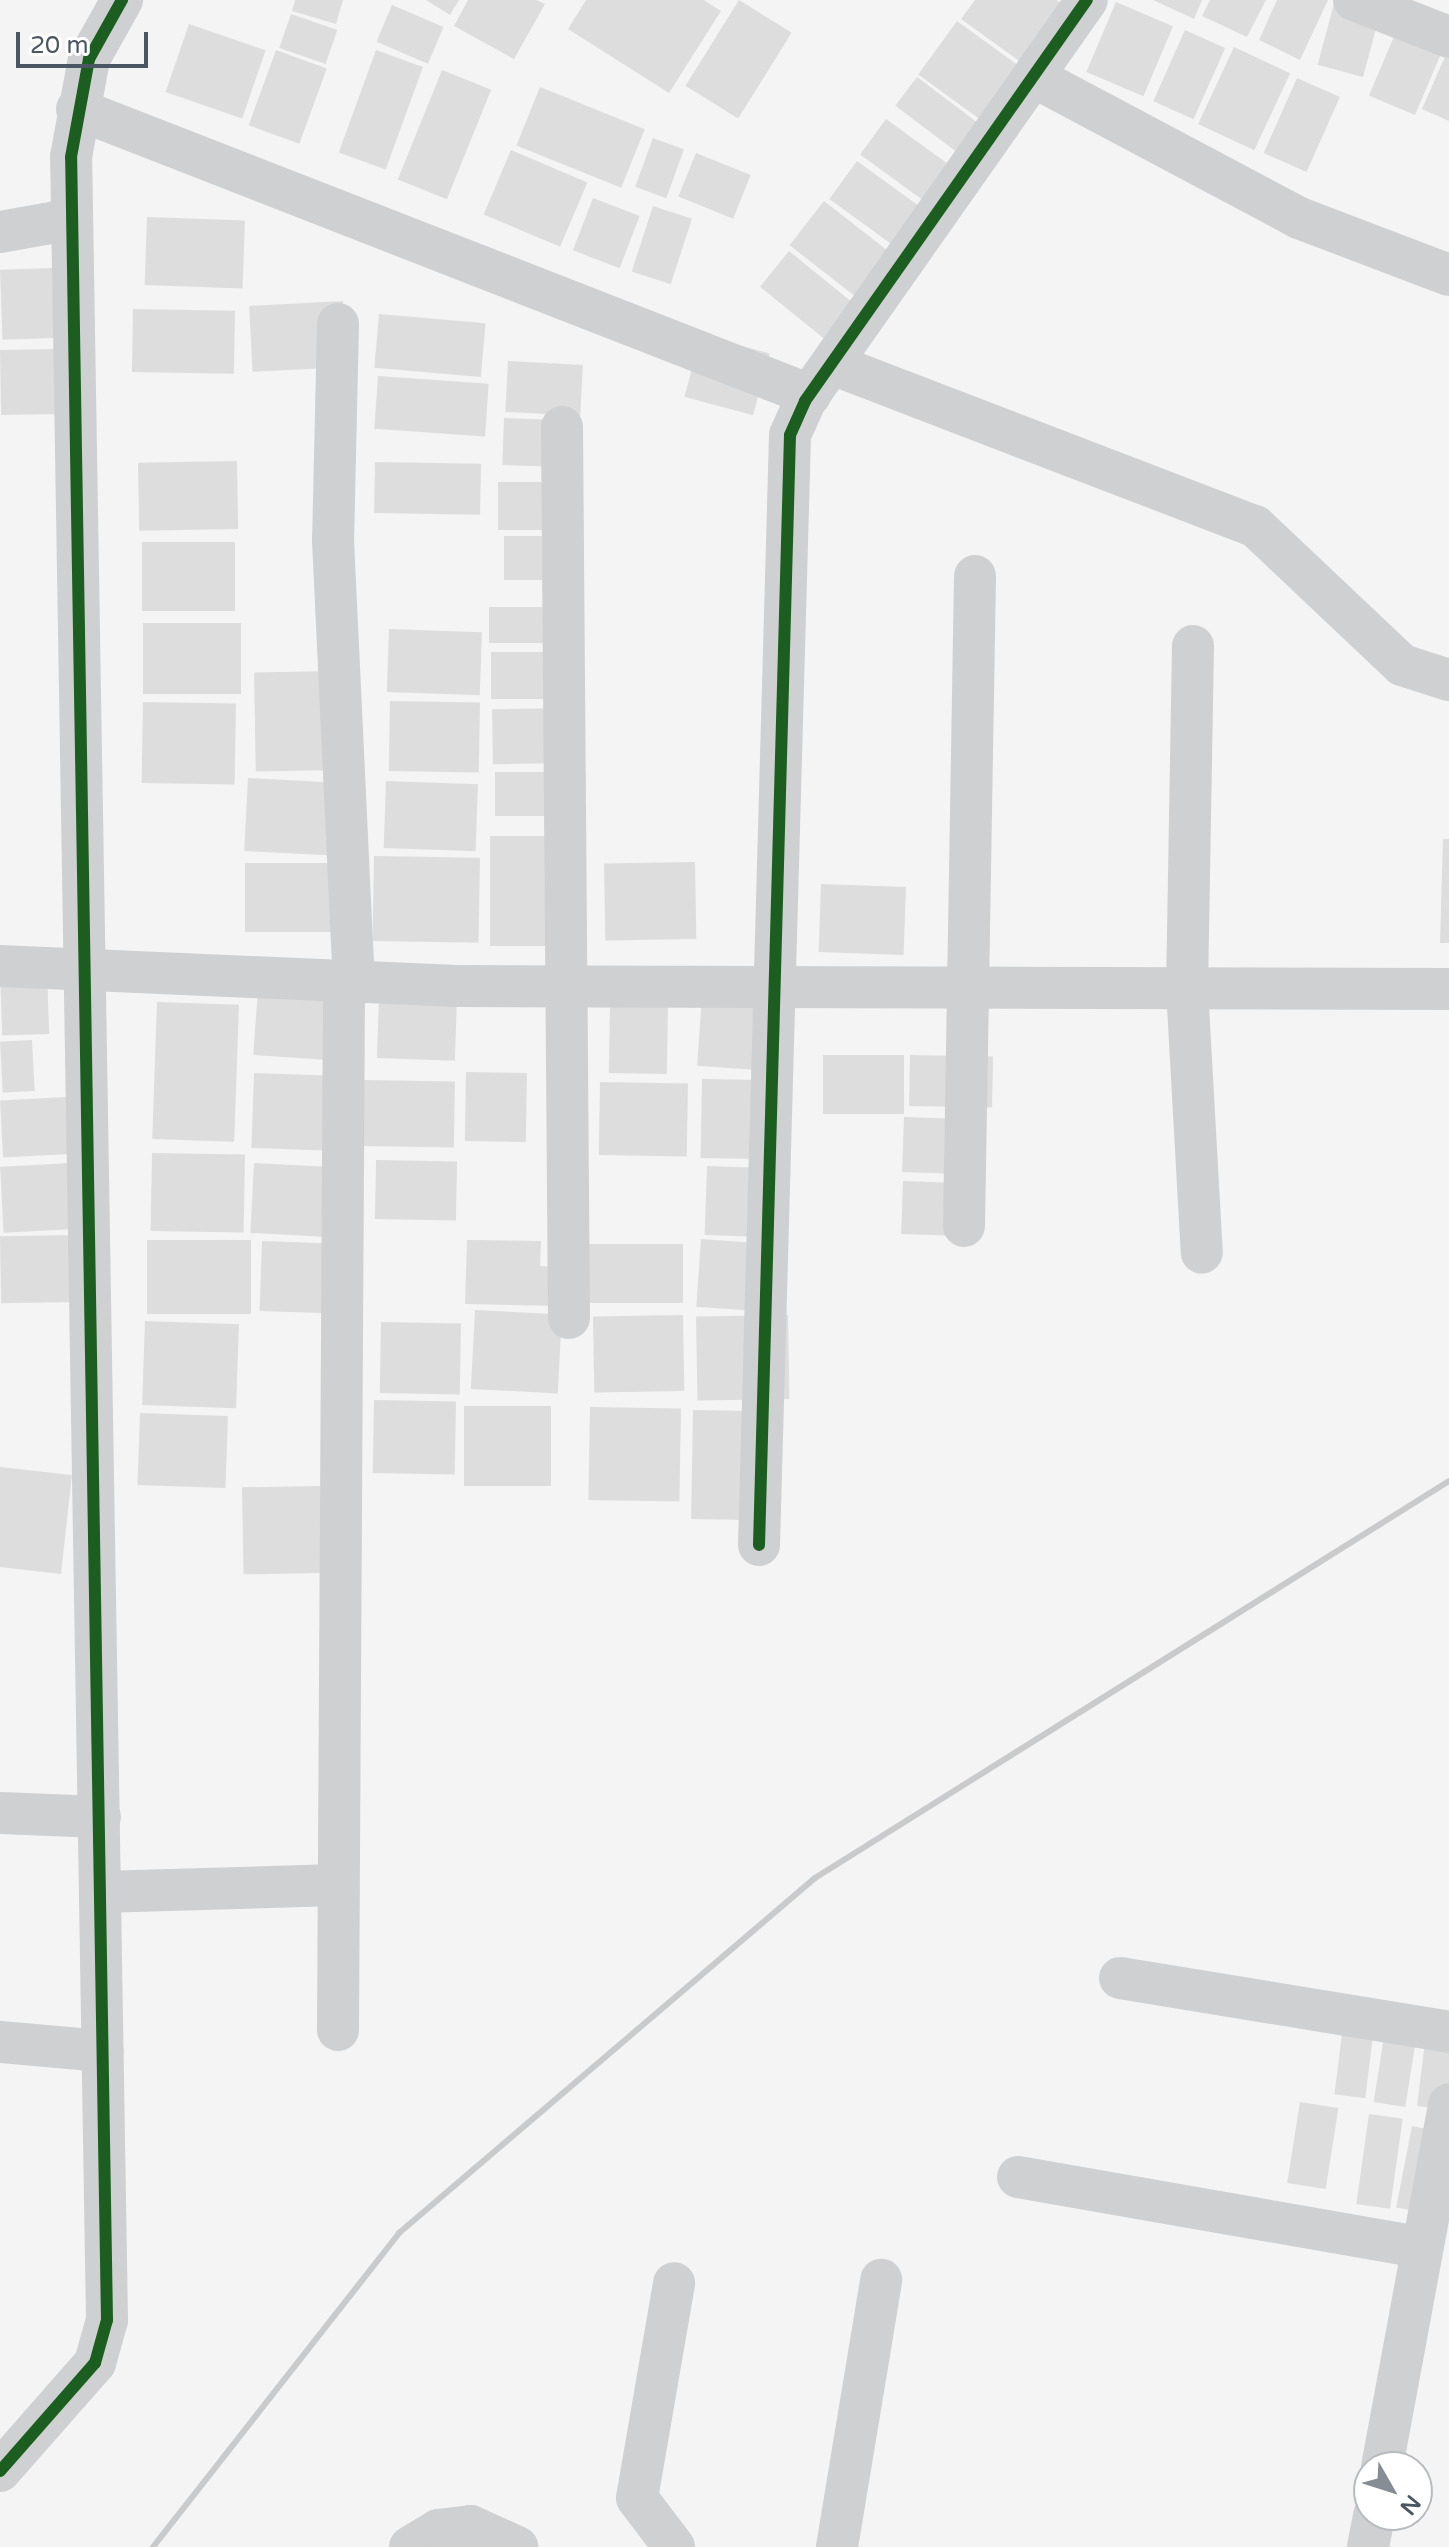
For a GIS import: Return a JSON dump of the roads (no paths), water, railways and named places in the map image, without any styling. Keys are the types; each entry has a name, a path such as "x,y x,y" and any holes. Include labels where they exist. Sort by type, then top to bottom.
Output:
{"street":[{"path":"0,2471 106,2342 88,970 72,219 77,109 89,59 122,0"},
{"path":"759,1545 779,986 786,454 821,380 1087,0"},
{"path":"1354,0 1449,37"},
{"path":"1034,77 1299,218 1449,275"},
{"path":"77,109 821,380 1255,526 1402,665 1449,680"},
{"path":"0,232 72,219"},
{"path":"338,324 333,540 349,981 337,1885 338,2030"},
{"path":"562,427 562,986 569,1318"},
{"path":"964,1226 972,987 975,576"},
{"path":"1193,646 1187,988 1202,1253"},
{"path":"0,966 349,981 562,986 1449,989"},
{"path":"0,1813 100,1817"},
{"path":"101,1892 337,1885"},
{"path":"1120,1978 1449,2032"},
{"path":"0,2042 103,2051"},
{"path":"1385,2451 1449,2104"},
{"path":"1018,2177 1421,2247"},
{"path":"837,2547 881,2280"},
{"path":"674,2283 637,2498 674,2547"},
{"path":"410,2547 438,2530 471,2526 517,2547"}],"railway":[{"path":"153,2547 399,2233 815,1878 1449,1481"}]}
